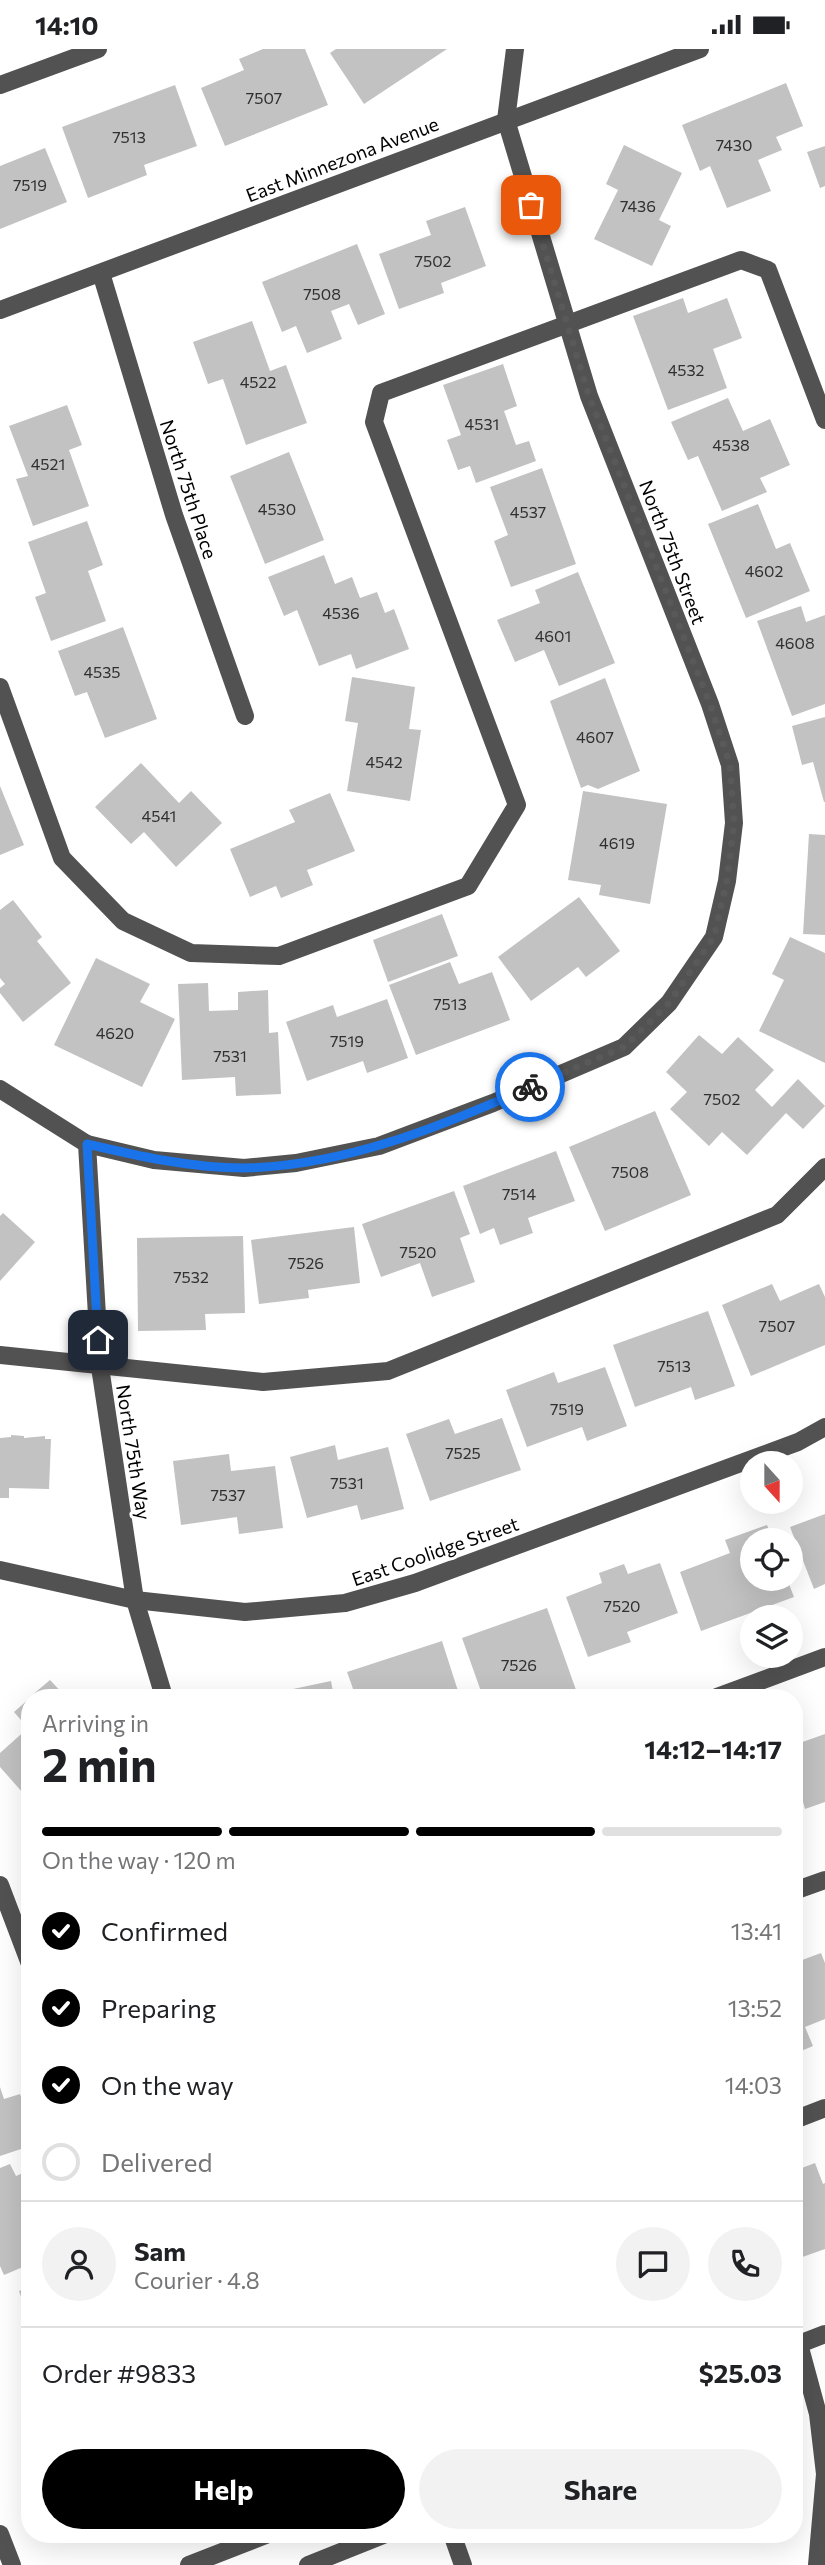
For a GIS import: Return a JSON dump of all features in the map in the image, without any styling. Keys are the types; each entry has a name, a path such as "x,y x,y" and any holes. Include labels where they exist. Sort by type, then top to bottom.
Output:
{"street":[{"path":"0,85 98,49"},
{"name":"North 75th Street","path":"87,1144 167,1161 244,1168 296,1163 379,1146 494,1103 624,1047 669,1003 714,937 727,880 734,823 730,765 710,704 589,396 506,120 515,49"},
{"name":"East Minnezona Avenue","path":"0,310 700,49"},
{"path":"0,687 62,858 123,921 191,953 279,956 468,886 517,805 374,422 381,393 741,260 768,270 825,420"},
{"name":"North 75th Place","path":"100,273 174,515 245,716"},
{"path":"0,1089 87,1144"},
{"name":"North 75th Way","path":"87,1144 100,1367 135,1600 162,1689"},
{"path":"0,1355 263,1382 388,1371 777,1215 825,1167"},
{"name":"East Coolidge Street","path":"0,1570 135,1600 246,1612 345,1603 415,1583 772,1452 825,1427"},
{"path":"739,1689 825,1657"},
{"path":"803,1888 825,1880"},
{"path":"0,1885 21,1940"},
{"path":"803,2117 825,2108"},
{"path":"803,2343 825,2334"},
{"path":"803,2365 818,2414 825,2475 817,2565"},
{"path":"0,2534 12,2565"},
{"path":"189,2565 245,2543"},
{"path":"307,2565 363,2543"},
{"path":"455,2543 463,2565"}],"building":[{"path":"263,49 305,49 328,105 225,146 201,88 244,70 239,59"},
{"path":"336,49 447,49 364,104 330,53"},
{"path":"786,83 803,126 776,137 782,150 758,160 771,191 727,208 710,166 700,171 682,125"},
{"path":"175,85 197,146 144,165 147,175 88,198 62,127"},
{"path":"624,145 682,173 659,220 671,226 652,266 594,239 618,190 606,184"},
{"path":"825,146 825,186 820,188 807,152"},
{"path":"45,148 67,202 0,229 0,166"},
{"path":"465,207 486,266 441,283 444,293 399,309 379,254 431,235 426,221"},
{"path":"357,244 385,314 358,325 349,304 331,311 342,339 307,353 296,326 282,332 262,282"},
{"path":"683,298 688,313 727,298 742,338 713,349 727,388 668,410 633,316"},
{"path":"252,321 270,371 286,365 307,423 246,445 223,379 208,384 193,342"},
{"path":"503,364 517,406 504,411 516,445 529,441 536,461 476,483 470,466 458,470 447,440 461,435 443,385"},
{"path":"728,398 743,431 770,419 790,465 760,478 767,492 722,511 698,456 688,460 671,422"},
{"path":"67,405 82,445 69,450 89,506 33,526 16,479 28,476 9,426"},
{"path":"289,452 324,540 265,564 230,476"},
{"path":"542,468 576,564 511,587 494,541 508,535 490,487"},
{"path":"758,504 776,549 790,543 810,591 746,618 708,524"},
{"path":"87,521 103,565 88,571 106,621 51,641 35,597 46,593 28,542"},
{"path":"324,555 335,584 352,577 360,598 377,592 385,613 394,609 409,649 356,669 351,654 319,666 297,610 284,616 268,577"},
{"path":"578,572 615,663 559,686 544,650 515,662 497,620 540,603 535,590"},
{"path":"801,606 806,622 825,615 825,704 792,716 757,621"},
{"path":"123,627 157,719 105,738 87,692 75,696 58,651"},
{"path":"352,677 415,687 409,729 421,730 410,801 347,791 358,723 345,721"},
{"path":"605,678 640,771 598,789 588,785 581,788 550,701"},
{"path":"825,717 824,802 813,762 802,765 792,726"},
{"path":"141,763 179,803 191,791 222,823 176,867 144,832 131,844 95,807"},
{"path":"0,786 24,845 0,855"},
{"path":"583,791 667,804 650,904 599,895 601,885 568,880"},
{"path":"330,793 355,851 307,870 313,885 281,898 276,886 250,897 230,849 295,822 289,810"},
{"path":"809,834 825,835 825,935 803,934"},
{"path":"579,897 620,951 586,977 578,967 531,1001 498,957"},
{"path":"13,900 42,937 37,941 71,983 23,1022 0,993 0,988 5,984 0,978 0,910"},
{"path":"442,914 458,956 388,982 373,940"},
{"path":"790,937 825,953 825,1063 759,1031 784,980 772,974"},
{"path":"96,958 150,984 140,1002 175,1019 142,1087 54,1045"},
{"path":"450,962 459,984 492,972 510,1020 416,1055 389,985"},
{"path":"208,983 209,1011 238,1010 238,992 268,990 269,1033 278,1032 281,1094 236,1096 235,1077 182,1080 178,984"},
{"path":"387,999 408,1058 367,1073 363,1061 307,1081 286,1022 333,1005 337,1017"},
{"path":"699,1035 722,1054 738,1037 774,1070 755,1090 772,1107 798,1079 825,1106 803,1129 786,1113 747,1155 722,1132 709,1146 670,1109 687,1092 666,1072"},
{"path":"655,1111 691,1195 605,1231 569,1147"},
{"path":"556,1151 575,1201 528,1218 533,1233 500,1245 494,1228 480,1234 463,1186"},
{"path":"454,1191 470,1234 460,1238 475,1282 432,1297 420,1263 381,1277 362,1224"},
{"path":"3,1213 35,1242 0,1281 0,1216"},
{"path":"354,1227 360,1283 308,1290 309,1298 259,1304 251,1240"},
{"path":"243,1236 245,1313 205,1314 206,1330 138,1331 137,1238"},
{"path":"772,1284 780,1301 819,1284 825,1297 825,1345 751,1376 722,1305"},
{"path":"708,1311 735,1386 695,1400 691,1387 635,1407 613,1345"},
{"path":"605,1367 627,1426 587,1441 582,1427 527,1447 506,1390 554,1372 558,1383"},
{"path":"502,1418 521,1470 430,1501 406,1434 449,1419 455,1434"},
{"path":"11,1435 24,1438 45,1436 45,1439 51,1439 49,1489 9,1488 9,1498 0,1498 0,1438"},
{"path":"335,1445 338,1460 388,1447 404,1509 361,1520 357,1505 307,1518 290,1457"},
{"path":"229,1454 231,1471 275,1466 283,1528 239,1534 237,1517 181,1525 173,1461"},
{"path":"825,1514 825,1584 814,1589 803,1561 803,1528 790,1527"},
{"path":"740,1535 740,1591 792,1591 794,1597 772,1605 740,1605 740,1617 701,1631 680,1572 730,1553 725,1540"},
{"path":"660,1563 678,1613 627,1632 631,1642 588,1657 566,1597 602,1583 599,1573 624,1564 628,1574"},
{"path":"547,1608 576,1689 480,1689 462,1638"},
{"path":"442,1641 457,1689 353,1689 347,1672"},
{"path":"50,1680 58,1689 39,1689"},
{"path":"331,1681 332,1689 293,1689"},
{"path":"21,1706 21,1720 14,1712"},
{"path":"21,1734 21,1791 0,1767 0,1753"},
{"path":"825,1734 825,1802 805,1809 803,1802 803,1742"},
{"path":"821,1953 825,1963 825,2019 805,2027 813,2046 803,2050 803,1960"},
{"path":"0,2087 4,2099 20,2094 21,2149 0,2156"},
{"path":"815,2163 823,2184 825,2183 825,2249 803,2257 803,2168"},
{"path":"10,2164 16,2176 21,2174 21,2268 4,2275 0,2266 0,2168"}],"way so far":[{"path":"530,1087 624,1047 669,1003 714,937 727,880 734,823 730,765 710,704 589,396 531,205"}],"route":[{"path":"98,1340 87,1144 154,1160 244,1168 296,1163 379,1146 530,1087"}]}
